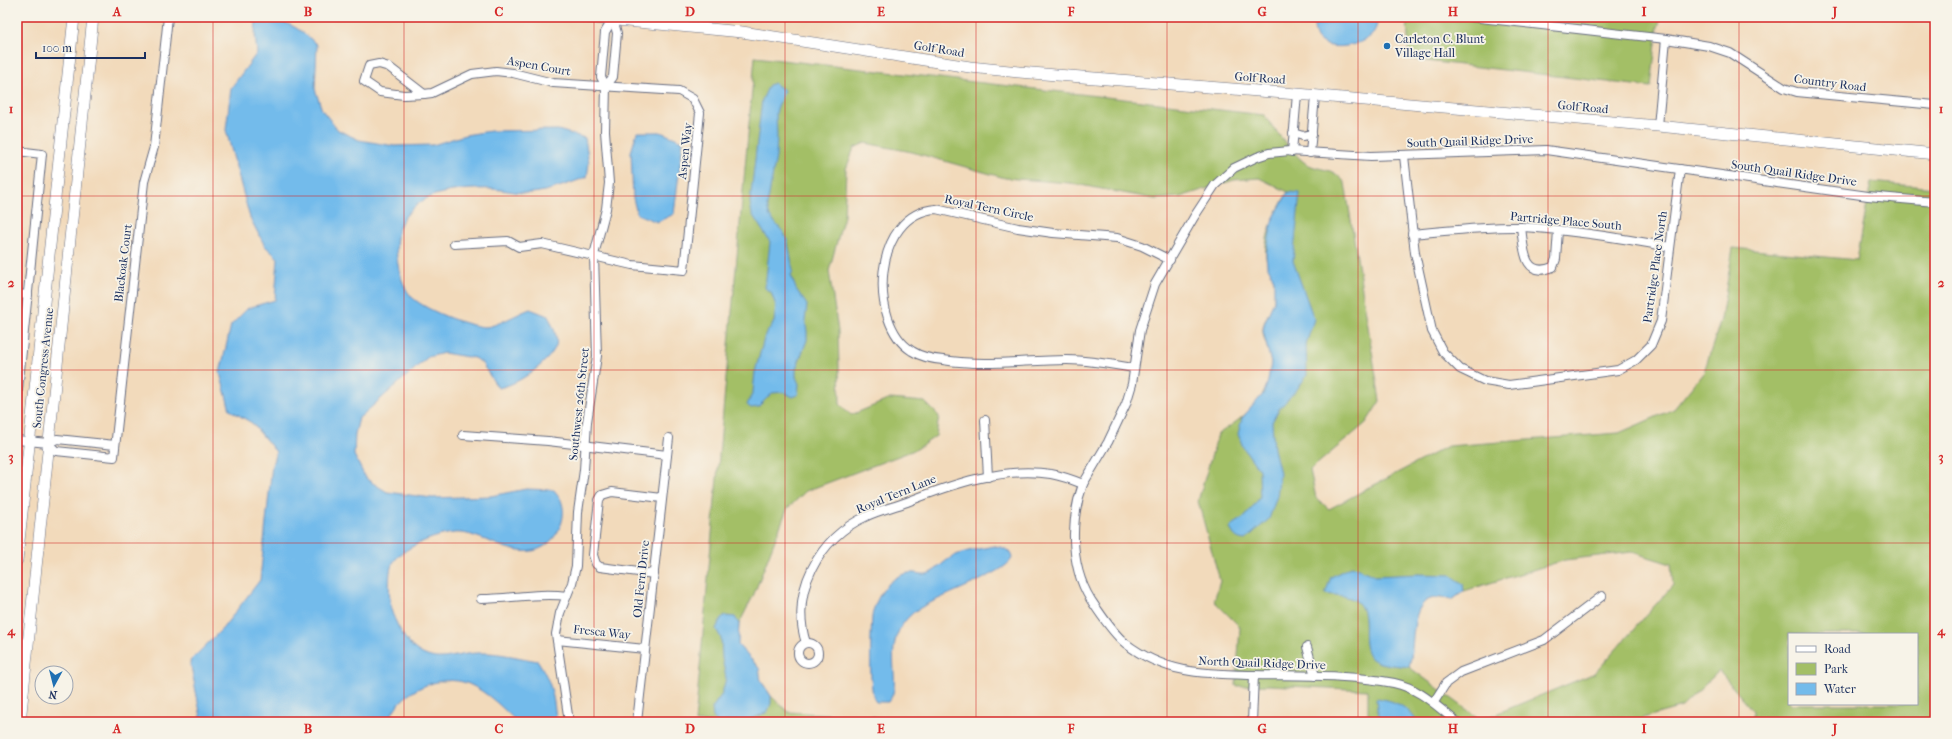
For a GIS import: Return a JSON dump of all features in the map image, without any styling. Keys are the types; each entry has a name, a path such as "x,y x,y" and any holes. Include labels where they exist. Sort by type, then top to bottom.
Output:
{"street":[{"name":"South Congress Avenue","path":"17,560 74,17"},
{"name":"South Congress Avenue","path":"20,722 93,17"},
{"name":"Blackoak Court","path":"79,453 114,456 144,182 154,147 168,17"},
{"name":"Golf Road","path":"585,17 742,32 970,67 1019,72 1297,94 1658,126 1935,154"},
{"name":"Country Road","path":"1471,17 1666,39 1709,46 1730,53 1784,88 1797,92 1935,105"},
{"name":"Southwest 26th Street","path":"606,86 613,77 617,33 613,19"},
{"name":"Southwest 26th Street","path":"569,722 557,640 557,623 576,566 578,512 586,446 587,422 597,356 594,255 608,198 605,107 606,86 601,77 605,32 613,19"},
{"path":"1658,126 1666,39"},
{"name":"Aspen Court","path":"424,94 389,67 378,64 369,66 364,81 380,92 404,95 424,94 432,92 472,74 496,71 513,73 553,83 606,86"},
{"name":"Aspen Way","path":"594,255 632,265 684,270 700,113 693,99 679,91 606,86"},
{"path":"1292,152 1297,94"},
{"path":"1310,153 1315,96"},
{"path":"1293,133 1303,136 1312,134"},
{"name":"South Quail Ridge Drive","path":"1133,368 1140,330 1155,284 1194,217 1215,185 1224,176 1234,168 1256,157 1269,154 1292,152 1404,156 1546,150 1868,196 1935,202"},
{"path":"17,152 42,154 17,400"},
{"name":"Partridge Place North","path":"1404,156 1412,234 1428,320 1437,342 1451,361 1470,375 1485,381 1509,385 1607,373 1627,366 1636,360 1651,345 1661,321 1680,170"},
{"name":"Royal Tern Circle","path":"1133,368 1090,361 1068,360 978,364 934,359 912,351 903,344 895,334 889,323 885,306 883,280 889,248 899,228 906,220 925,210 936,209 1018,228 1053,233 1117,238 1142,246 1170,260"},
{"name":"Partridge Place South","path":"1412,234 1497,227 1521,227 1600,234 1670,246"},
{"path":"1521,227 1528,263 1534,270 1544,271 1553,267 1556,260 1558,230"},
{"path":"454,244 508,241 519,247 542,244 594,255"},
{"path":"17,294 28,295"},
{"name":"North Quail Ridge Drive","path":"1133,368 1132,384 1118,423 1083,484 1076,509 1074,526 1076,558 1082,584 1090,599 1114,633 1139,653 1160,664 1177,669 1206,674 1315,676 1380,680 1396,684 1410,688 1434,702 1457,722"},
{"path":"985,420 988,477"},
{"path":"463,435 535,439 667,455"},
{"name":"Old Fern Drive","path":"637,722 668,438"},
{"path":"17,440 48,443 57,439 115,445"},
{"path":"48,443 56,451 79,453 80,442"},
{"name":"Royal Tern Lane","path":"806,644 801,621 801,603 804,584 819,554 844,530 866,516 950,486 988,477 1039,473 1062,477 1083,484"},
{"path":"654,574 600,567 596,564 593,555 599,500 602,495 612,492 662,498"},
{"path":"481,599 502,599 548,594 567,596"},
{"path":"1434,702 1446,683 1461,672 1544,640 1602,596"},
{"name":"Fresca Way","path":"557,640 645,649"},
{"path":"1307,647 1315,676"},
{"path":"1252,722 1254,675"}],"green space":[{"path":"1407,17 1662,17 1658,26 1651,87 1409,59"},
{"path":"755,57 1264,115 1297,156 1307,164 1336,174 1345,183 1380,401 1366,423 1310,470 1316,498 1329,509 1448,446 1619,433 1674,409 1704,372 1721,319 1733,248 1857,260 1871,182 1935,188 1935,722 1752,722 1753,711 1719,671 1682,707 1643,718 1639,722 1368,722 1368,690 1269,685 1236,686 1240,627 1214,601 1220,581 1198,501 1218,434 1237,421 1255,405 1267,386 1271,362 1264,338 1263,326 1273,305 1275,290 1273,278 1267,263 1266,244 1274,217 1288,192 1259,178 1234,180 1180,197 1155,199 1070,183 1005,178 912,152 865,143 854,148 846,169 844,216 829,271 838,331 840,404 851,415 890,399 925,402 939,416 936,436 917,449 806,491 787,509 754,594 739,624 737,645 757,665 761,681 771,696 788,712 874,717 885,722 695,722","holes":["1632,552 1671,564 1673,585 1595,673 1481,720 1409,667 1413,630 1416,618 1420,608 1426,601 1437,598 1452,600 1464,591 1565,560"]}],"water":[{"path":"1317,17 1375,20 1377,24 1373,34 1367,39 1352,45 1336,47 1322,43 1317,38 1314,20"},
{"path":"271,19 284,22 296,28 307,35 317,45 315,89 322,110 338,130 359,140 394,146 433,145 465,135 491,131 558,130 585,138 589,163 587,177 553,189 532,193 477,189 450,191 434,195 420,202 409,212 404,218 397,235 397,257 402,279 405,288 416,300 424,306 445,316 467,324 485,327 501,322 530,309 548,316 557,341 551,354 545,361 522,379 498,388 481,362 474,358 444,353 428,357 359,418 355,434 354,455 364,475 368,480 387,492 432,498 491,496 526,489 554,490 559,496 563,509 562,522 553,539 543,547 533,551 513,550 471,535 453,533 422,542 402,553 391,567 389,577 390,599 393,615 408,642 420,653 441,658 473,653 493,653 538,661 549,681 552,694 556,718 551,722 517,722 506,711 476,687 458,681 446,681 421,687 410,694 393,711 389,722 202,722 190,661 223,628 260,580 272,465 276,452 252,423 230,410 220,373 231,325 248,308 275,300 278,258 265,246 250,218 226,130 231,88 257,53 255,34 256,22"},
{"path":"774,83 784,90 776,113 776,157 767,206 770,217 784,233 788,242 793,271 791,275 796,289 807,305 805,321 807,340 796,369 796,377 799,384 798,395 793,397 783,392 772,393 758,407 751,408 747,405 753,392 755,372 765,335 774,322 776,306 771,292 765,288 770,242 752,214 750,202 762,100 769,85"},
{"path":"637,132 660,132 683,141 674,214 657,222 637,214 633,198 631,152"},
{"path":"1288,192 1300,193 1293,261 1314,319 1306,344 1307,375 1298,388 1279,409 1272,422 1274,449 1280,473 1277,496 1269,519 1245,540 1236,537 1230,528 1233,524 1246,516 1260,497 1259,470 1243,447 1238,434 1242,418 1264,393 1268,381 1271,363 1263,331 1264,324 1274,301 1274,280 1267,265 1266,255 1272,221"},
{"path":"994,546 1003,548 1009,552 1012,558 1007,564 984,578 923,606 914,612 903,624 896,637 894,649 893,694 888,702 876,702 873,697 871,675 872,617 873,610 879,596 884,589 895,578 902,575 909,573 930,573 957,555 968,551"},
{"path":"1352,566 1375,576 1418,574 1451,575 1463,584 1464,591 1452,600 1437,598 1427,601 1420,608 1416,618 1409,667 1385,664 1372,659 1367,652 1365,644 1364,617 1362,609 1358,603 1347,597 1325,594 1331,577"},
{"path":"725,616 735,617 739,624 738,645 759,668 761,681 771,696 771,703 768,712 746,721 717,722 713,717 712,708 722,694 726,678 722,658 721,638 716,629 720,620"},
{"path":"1376,698 1388,700 1404,707 1416,720 1415,722 1382,722 1377,709"}],"place":[{"name":"Carleton C. Blunt Village Hall","path":"1387,46"}]}
